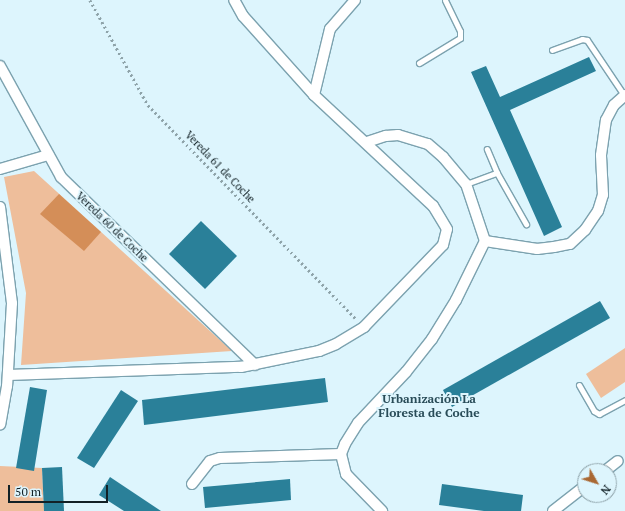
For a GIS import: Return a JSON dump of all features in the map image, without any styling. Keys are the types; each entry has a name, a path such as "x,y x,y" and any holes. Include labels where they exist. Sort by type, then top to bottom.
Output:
{"street":[{"path":"8,375 172,371 254,365 319,351 336,344 364,327 443,245 447,229 424,196 384,162 367,142 314,95 243,16 234,0"},
{"path":"314,95 330,29 355,0"},
{"name":"Vereda 60 de Coche","path":"0,66 61,177 254,365"},
{"path":"485,242 537,249 570,244 585,230 598,212 603,195 601,155 606,120 614,105 625,95"},
{"path":"367,142 386,136 398,135 428,144 453,168 466,184 485,242 456,300 432,339 406,372 358,424 341,454 346,474 382,511"},
{"path":"0,169 48,155"},
{"path":"0,207 12,304 8,375 0,424"},
{"path":"192,484 210,461 220,458 341,454"},
{"path":"553,511 577,492"}],"lane":[{"path":"419,63 460,38 460,31 445,0"},
{"path":"552,50 582,39 587,40 625,95"},
{"path":"487,149 497,173 526,224"},
{"path":"466,184 497,173"},
{"path":"579,385 594,410 599,414 625,400"}],"path":[{"name":"Vereda 61 de Coche","path":"90,0 148,105 364,327"}],"shaded area":[{"path":"34,171 232,351 21,365 26,293 4,177"},
{"path":"59,194 101,232 84,251 40,214"},
{"path":"625,348 625,382 601,398 586,374"},
{"path":"0,466 42,468 44,511 0,511"}],"building":[{"path":"589,57 596,71 510,110 562,227 544,236 471,72 486,66 500,97"},
{"path":"201,221 237,256 205,289 169,254"},
{"path":"600,301 610,318 452,407 443,390"},
{"path":"325,378 328,402 144,425 142,400"},
{"path":"30,387 47,390 34,471 16,468"},
{"path":"121,390 138,401 94,468 77,458"},
{"path":"62,467 64,511 44,511 42,468"},
{"path":"110,477 161,511 124,511 99,495"},
{"path":"290,479 291,500 205,508 203,487"},
{"path":"442,484 523,495 521,511 484,511 439,505"}],"district":[{"name":"Urbanización La Floresta de Coche","path":"429,406"}]}
